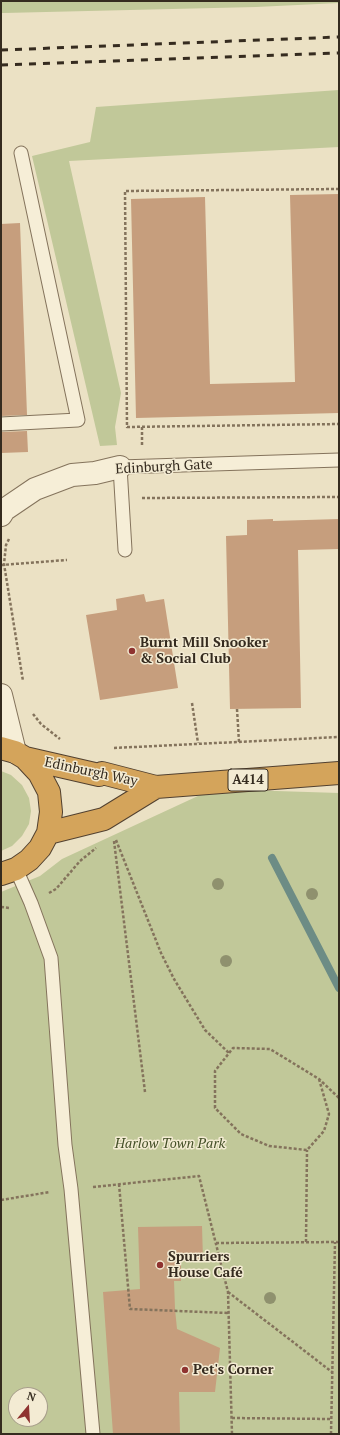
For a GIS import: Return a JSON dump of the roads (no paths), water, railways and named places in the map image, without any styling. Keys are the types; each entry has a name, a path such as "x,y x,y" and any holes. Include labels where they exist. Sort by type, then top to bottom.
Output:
{"highway":[{"name":"Edinburgh Way","path":"14,753 156,787 339,772"},
{"path":"9,871 29,860 40,848 48,833 51,812 49,792 39,773 14,753"},
{"name":"Edinburgh Way","path":"48,833 104,819 156,787"}],"street":[{"name":"Edinburgh Gate","path":"2,511 35,489 72,475 95,473 120,467"},
{"path":"1,695 14,753"}],"lane":[{"path":"1,424 78,420 21,153"},
{"name":"Edinburgh Gate","path":"120,467 339,460"},
{"path":"120,467 125,550"},
{"path":"9,871 31,903 51,958 64,1145 71,1189 93,1434"}],"waterway":[{"path":"272,858 339,988"}],"railway":[{"path":"1,50 339,37"},
{"path":"1,65 339,53"}],"place":[{"name":"Burnt Mill Snooker & Social Club","path":"132,651"},
{"name":"Spurriers House Café","path":"160,1265"},
{"name":"Pet's Corner","path":"185,1370"}],"park label":[{"name":"Harlow Town Park","path":"170,1144"}]}
